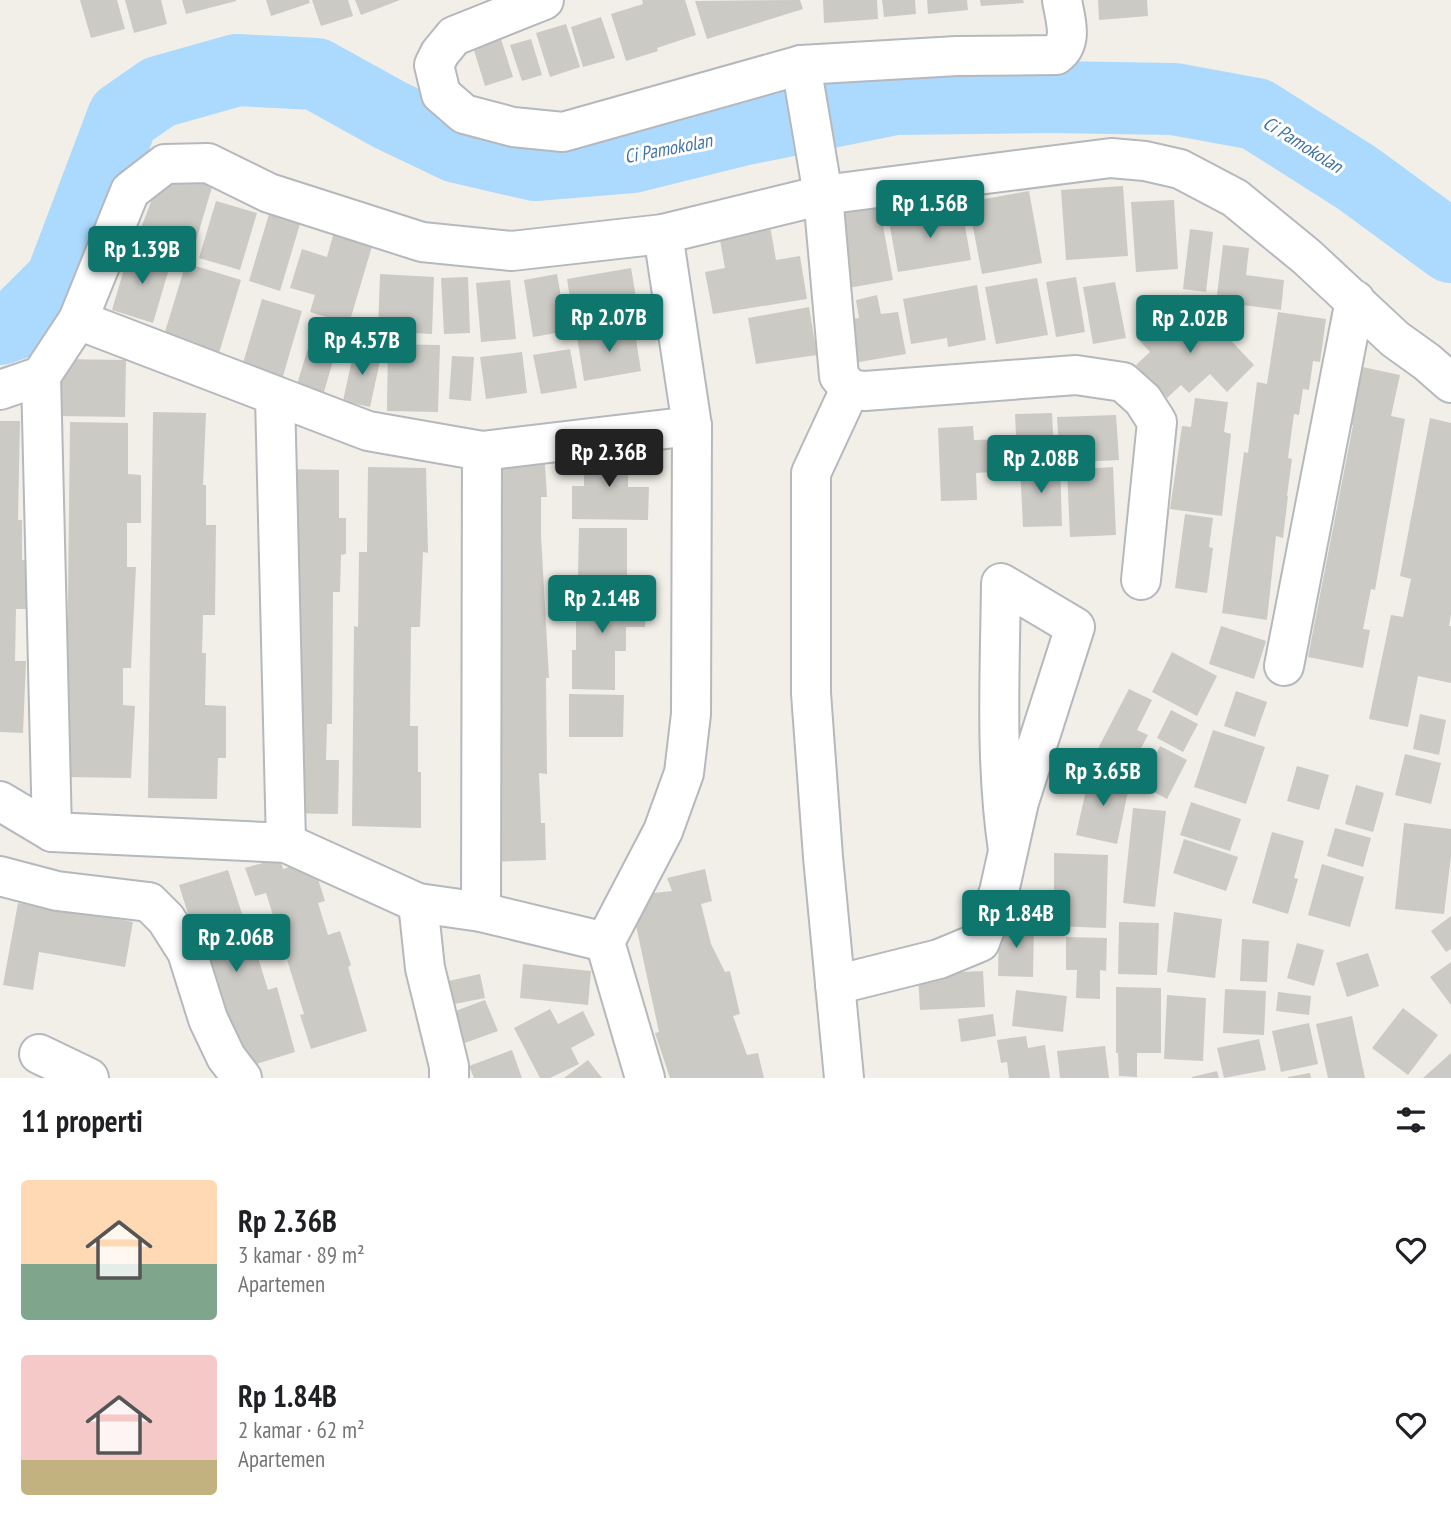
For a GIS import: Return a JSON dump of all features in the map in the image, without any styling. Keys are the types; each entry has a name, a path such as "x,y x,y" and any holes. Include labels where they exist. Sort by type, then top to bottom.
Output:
{"street":[{"path":"544,0 454,36 434,65 441,94 464,114 513,127 563,132 802,78 957,56 1056,55 1063,50 1068,40 1062,0"},
{"path":"802,78 823,195 839,376 850,389 865,391 1076,375 1123,382 1143,400 1157,422 1141,580"},
{"path":"52,832 41,376 78,320 130,191 165,164 208,163 269,193 422,242 512,251 663,234 823,195 1111,158 1145,161 1180,169 1236,198 1355,300 1395,339 1451,383"},
{"path":"645,1078 605,942 663,831 684,773 691,714 692,426 663,234"},
{"path":"1284,666 1355,300"},
{"path":"78,320 368,431 482,451 692,426"},
{"path":"0,390 41,376"},
{"path":"844,1078 811,693 811,473 850,389"},
{"path":"275,397 286,843"},
{"path":"481,912 482,451"},
{"path":"835,985 939,959 980,942 999,892 1009,850 1019,802 1075,627 1001,583 999,743 1002,804 1009,850"},
{"path":"0,801 52,832 286,843 418,903 481,912 605,942"},
{"path":"0,876 57,891 149,902 166,919 187,952 208,1019 226,1057 242,1078"},
{"path":"418,903 425,968 449,1066 449,1078"},
{"path":"39,1054 89,1078"}],"building":[{"path":"80,0 117,0 125,29 91,38"},
{"path":"125,0 161,0 167,24 134,33"},
{"path":"182,0 236,0 236,1 186,14"},
{"path":"266,0 309,0 310,3 271,16"},
{"path":"312,0 348,0 353,16 321,26"},
{"path":"355,0 400,0 361,15"},
{"path":"642,0 685,0 696,35 626,61 611,14 643,4"},
{"path":"800,0 803,9 707,39 695,1"},
{"path":"823,0 877,0 878,19 824,23"},
{"path":"882,0 915,0 916,14 884,17"},
{"path":"927,0 967,0 968,10 928,14"},
{"path":"980,0 1023,0 1024,3 981,6"},
{"path":"1098,0 1147,0 1148,16 1099,20"},
{"path":"601,17 615,58 583,67 571,27"},
{"path":"566,24 580,67 550,77 536,33"},
{"path":"501,39 513,77 485,86 473,47"},
{"path":"531,39 542,75 522,81 510,45"},
{"path":"162,174 213,184 190,261 135,243"},
{"path":"1123,186 1128,256 1066,260 1061,190"},
{"path":"1029,191 1042,263 982,274 968,202"},
{"path":"1174,200 1178,269 1136,272 1131,202"},
{"path":"216,201 257,213 240,270 199,258"},
{"path":"879,204 893,280 848,288 834,212"},
{"path":"962,209 971,260 898,272 889,221"},
{"path":"269,214 300,224 280,291 249,281"},
{"path":"769,220 776,260 800,256 807,299 713,314 705,272 725,268 718,229"},
{"path":"1190,229 1213,232 1206,292 1183,289"},
{"path":"334,232 373,243 349,324 310,312 315,295 290,288 302,249 327,257"},
{"path":"1223,245 1249,248 1246,275 1284,280 1281,310 1242,305 1241,315 1215,312"},
{"path":"130,249 171,262 153,323 112,310"},
{"path":"186,263 241,280 219,353 164,335"},
{"path":"631,268 640,320 575,330 567,279"},
{"path":"380,274 434,277 432,334 378,331"},
{"path":"557,274 567,331 533,337 524,280"},
{"path":"468,277 470,333 444,334 441,278"},
{"path":"1076,277 1085,332 1056,337 1046,282"},
{"path":"1037,278 1048,335 996,344 985,287"},
{"path":"510,280 516,339 481,342 476,283"},
{"path":"1115,282 1126,338 1093,344 1083,287"},
{"path":"977,285 986,340 948,347 947,338 911,344 903,299"},
{"path":"877,295 881,314 898,312 906,354 853,363 846,320 859,318 856,300"},
{"path":"262,299 302,311 281,383 241,370"},
{"path":"809,307 817,355 756,364 748,318"},
{"path":"1166,309 1185,331 1204,312 1254,365 1227,392 1210,374 1189,393 1181,385 1167,398 1136,365 1150,352 1136,337"},
{"path":"1278,312 1326,319 1320,362 1313,361 1309,390 1303,389 1299,415 1294,414 1283,538 1276,536 1267,620 1222,613 1244,452 1248,453 1257,382 1267,384"},
{"path":"315,325 341,333 322,399 295,391"},
{"path":"634,327 641,371 584,381 577,336"},
{"path":"388,344 440,345 438,412 387,411"},
{"path":"355,346 382,352 370,407 343,401"},
{"path":"570,349 577,388 541,394 533,355"},
{"path":"522,352 527,393 486,399 480,357"},
{"path":"452,356 474,357 471,401 449,399"},
{"path":"59,359 126,360 125,417 59,416"},
{"path":"1353,365 1400,375 1391,416 1405,419 1375,590 1371,589 1363,629 1370,630 1363,668 1308,657 1353,425 1342,423"},
{"path":"1195,398 1228,402 1224,432 1231,434 1222,516 1170,509 1182,426 1191,427"},
{"path":"153,412 206,413 203,485 206,485 206,525 216,525 215,615 203,615 202,653 206,653 205,705 226,706 226,758 218,758 217,799 148,798"},
{"path":"1052,413 1054,455 1017,456 1015,414"},
{"path":"1116,415 1119,460 1060,463 1057,417"},
{"path":"1430,418 1451,423 1451,683 1418,676 1408,727 1369,719 1391,615 1403,617 1411,579 1400,576"},
{"path":"0,421 20,421 18,520 22,520 22,560 27,560 27,609 16,609 15,661 26,661 23,733 0,732"},
{"path":"70,422 128,423 128,474 141,475 141,523 127,523 127,567 136,567 131,668 123,668 123,705 135,706 131,778 66,777"},
{"path":"973,426 974,440 1006,439 1008,471 976,473 977,500 941,501 938,428"},
{"path":"584,448 628,449 628,487 649,487 648,520 572,519 572,486 584,486"},
{"path":"544,449 547,497 541,497 541,535 549,678 546,678 547,774 539,773 546,860 486,862 483,451"},
{"path":"1060,463 1062,526 1023,527 1020,465"},
{"path":"368,467 426,468 428,553 423,552 420,627 411,627 410,726 418,726 421,828 352,826 354,626 358,627 359,552 367,552"},
{"path":"1113,467 1116,535 1070,537 1067,470"},
{"path":"285,469 339,470 339,518 346,518 346,554 341,555 340,592 333,592 332,724 327,724 326,760 339,760 338,814 276,813"},
{"path":"1185,514 1213,518 1209,547 1213,548 1207,593 1175,588"},
{"path":"579,528 627,528 627,578 578,577"},
{"path":"576,587 626,588 626,602 646,602 645,627 626,627 626,651 615,651 615,690 572,689 572,650 576,650"},
{"path":"1221,626 1266,641 1254,679 1209,664"},
{"path":"1172,652 1217,676 1197,716 1152,692"},
{"path":"1129,689 1152,700 1137,730 1148,735 1127,775 1093,758"},
{"path":"1236,691 1267,702 1255,737 1224,726"},
{"path":"569,694 624,695 623,737 569,737"},
{"path":"1171,710 1198,724 1183,752 1157,738"},
{"path":"1420,714 1446,720 1439,755 1413,749"},
{"path":"1213,730 1265,747 1246,804 1194,787"},
{"path":"1160,746 1187,760 1167,799 1141,785"},
{"path":"1405,754 1441,763 1431,804 1395,795"},
{"path":"1297,766 1329,775 1319,810 1287,801"},
{"path":"1090,772 1130,782 1117,844 1076,835"},
{"path":"1356,785 1384,793 1373,832 1345,824"},
{"path":"1191,802 1241,819 1230,851 1180,835"},
{"path":"1133,808 1166,811 1155,907 1123,903"},
{"path":"1404,823 1451,829 1451,856 1444,914 1395,909"},
{"path":"1335,828 1371,838 1363,867 1327,856"},
{"path":"1272,832 1304,841 1294,878 1298,879 1288,914 1252,903"},
{"path":"1184,839 1238,857 1226,891 1173,873"},
{"path":"1054,853 1108,855 1106,928 1054,926"},
{"path":"280,858 283,869 312,860 325,901 318,903 328,935 340,931 367,1031 311,1049 300,1015 304,1014 266,893 255,896 245,868"},
{"path":"1322,864 1364,877 1350,927 1308,915"},
{"path":"705,869 712,901 701,904 711,944 725,972 730,971 740,1014 733,1016 747,1055 758,1053 764,1078 670,1078 655,1033 659,1032 633,912 635,895 672,891 667,878"},
{"path":"228,870 244,920 238,921 249,953 256,951 268,990 277,987 295,1052 237,1070 179,885"},
{"path":"18,903 133,922 125,967 39,952 33,990 3,985"},
{"path":"1174,912 1222,919 1215,978 1167,972"},
{"path":"1451,916 1451,949 1446,952 1431,931"},
{"path":"1119,922 1159,923 1157,975 1118,974"},
{"path":"999,923 1034,924 1033,977 998,976"},
{"path":"1066,937 1107,938 1106,971 1100,970 1100,999 1076,998 1077,970 1066,970"},
{"path":"1242,939 1269,941 1267,982 1240,981"},
{"path":"1297,943 1324,950 1314,986 1287,978"},
{"path":"1368,953 1379,986 1347,997 1336,963"},
{"path":"1451,962 1451,1005 1430,977"},
{"path":"523,964 591,971 588,1005 520,998"},
{"path":"983,971 985,1007 920,1010 918,974"},
{"path":"480,974 485,998 449,1005 444,982"},
{"path":"1116,987 1161,988 1161,1053 1137,1053 1137,1077 1119,1076 1116,1053"},
{"path":"1225,989 1266,991 1264,1035 1223,1033"},
{"path":"1016,990 1067,996 1063,1032 1012,1026"},
{"path":"1278,992 1311,996 1309,1015 1276,1011"},
{"path":"1167,995 1206,998 1203,1061 1164,1059"},
{"path":"485,1000 498,1031 462,1044 450,1013"},
{"path":"1403,1008 1438,1035 1408,1075 1372,1048"},
{"path":"550,1009 558,1024 583,1011 595,1035 571,1048 579,1064 550,1078 540,1078 514,1028"},
{"path":"993,1014 996,1036 961,1042 958,1019"},
{"path":"1352,1016 1365,1078 1328,1078 1316,1024"},
{"path":"1309,1023 1318,1064 1281,1072 1272,1031"},
{"path":"1026,1036 1028,1048 1045,1045 1050,1078 1009,1078 1007,1062 1001,1063 997,1040"},
{"path":"1259,1039 1266,1070 1224,1078 1217,1048"},
{"path":"1105,1046 1109,1078 1060,1078 1057,1051"},
{"path":"512,1050 522,1078 474,1078 469,1066"},
{"path":"1451,1053 1451,1078 1423,1078"},
{"path":"588,1060 602,1078 564,1078"},
{"path":"1217,1071 1219,1078 1192,1078 1192,1077"},
{"path":"1310,1073 1311,1078 1288,1078 1288,1077"}],"waterway":[{"name":"Ci Pamokolan","path":"0,329 20,322 61,281 123,117 159,92 237,70 316,74 390,115 457,147 535,165 632,157 741,130 895,99 1174,99 1256,114 1357,178 1451,247"}]}
